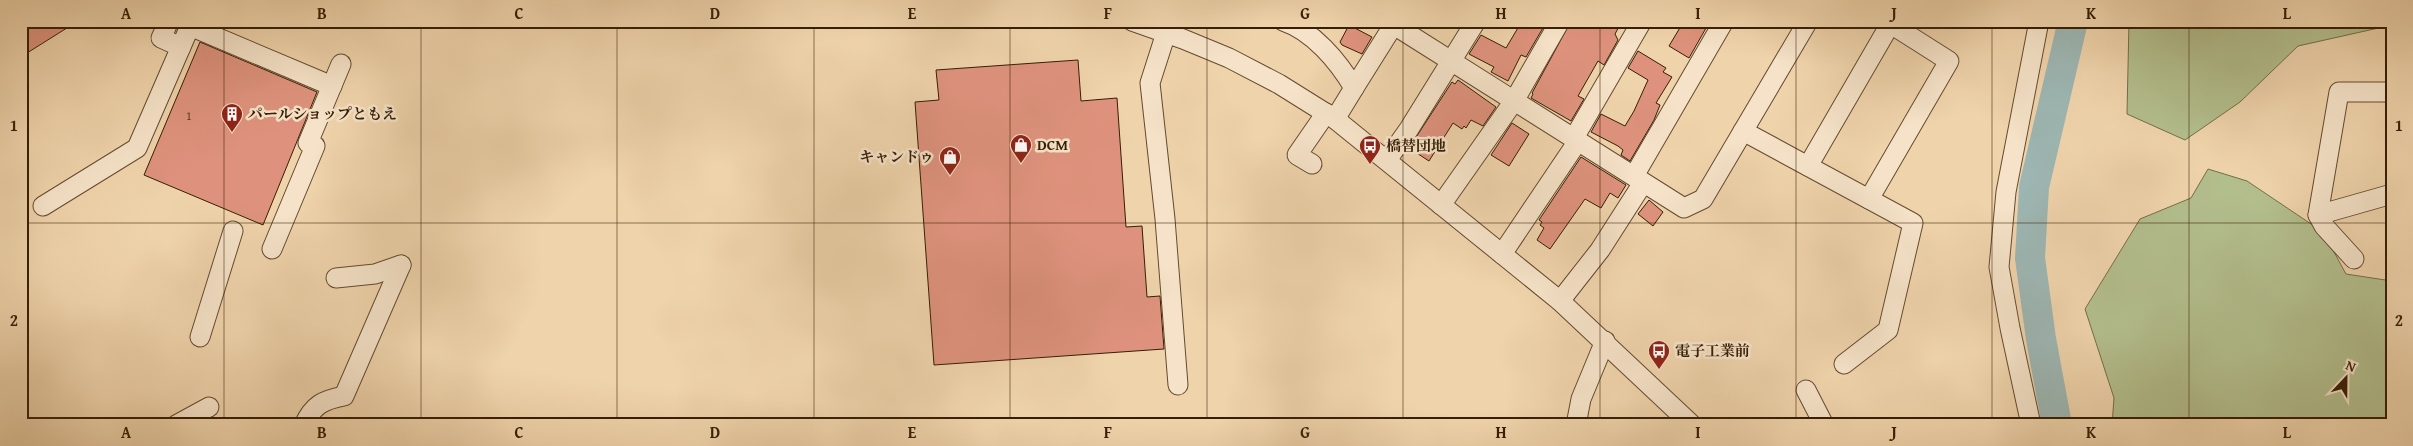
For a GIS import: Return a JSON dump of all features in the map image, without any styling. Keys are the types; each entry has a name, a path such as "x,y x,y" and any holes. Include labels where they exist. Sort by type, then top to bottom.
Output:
{"street":[{"path":"169,21 161,38 182,47"},
{"path":"1132,21 1229,58 1279,84 1330,116 1560,301 1605,341 1692,425"},
{"path":"1283,21 1296,26 1309,35 1344,70 1354,88"},
{"path":"1387,160 1409,129 1476,21"},
{"path":"1442,205 1514,101 1560,21"},
{"path":"1502,254 1576,140 1642,21"},
{"path":"1560,301 1600,250 1724,21"},
{"path":"1312,164 1297,154 1354,88 1395,23 1451,61 1684,208 1703,199 1808,21"},
{"path":"2031,425 1999,267 2006,192 2039,21"},
{"path":"1808,166 1889,22 1949,61 1869,199"},
{"path":"43,206 137,148 190,26 332,86"},
{"path":"1166,33 1150,83 1178,385"},
{"path":"272,249 315,146 308,143 341,64"},
{"path":"2354,259 2324,226 2318,215 2339,92 2392,92"},
{"path":"1743,131 1913,223 1888,330 1844,364"},
{"path":"2318,215 2392,194"},
{"path":"200,337 233,231"},
{"path":"304,425 310,410 328,400 344,396 401,265 375,274 336,278"},
{"path":"1576,425 1581,399 1605,341"},
{"path":"1806,390 1824,425"},
{"path":"176,425 209,407"}],"green space":[{"path":"2129,21 2392,21 2392,25 2298,46 2240,102 2185,140 2127,114"},
{"path":"2208,169 2247,181 2323,232 2346,274 2392,281 2392,425 2112,425 2114,398 2085,309 2140,219 2191,198"}],"building":[{"path":"36,21 78,21 27,53 21,44 21,30"},
{"path":"1522,21 1547,21 1526,57 1521,55 1508,81 1491,72 1494,67 1469,54 1481,35 1506,48"},
{"path":"1571,21 1622,21 1615,34 1618,40 1604,65 1598,61 1578,96 1584,99 1571,121 1531,98"},
{"path":"1684,21 1710,21 1689,58 1669,46"},
{"path":"1349,25 1372,37 1362,54 1342,45 1340,42"},
{"name":"パールショップともえ","path":"200,42 317,92 263,225 144,175"},
{"path":"1638,51 1666,68 1663,72 1672,77 1656,103 1660,105 1654,120 1630,161 1621,155 1623,150 1618,146 1591,132 1601,114 1625,126 1634,111 1648,80 1628,68"},
{"name":"DCM","path":"1078,60 1081,101 1117,98 1126,227 1142,226 1147,297 1160,296 1164,349 934,365 915,102 939,100 936,70"},
{"path":"1458,80 1496,107 1483,126 1471,120 1466,128 1464,126 1462,129 1453,123 1429,161 1409,148 1452,82 1455,84"},
{"path":"1512,123 1529,134 1509,166 1491,155"},
{"path":"1581,157 1626,185 1618,198 1610,193 1601,208 1585,199 1550,249 1537,240 1544,228 1540,225 1542,222 1539,220"},
{"path":"1649,200 1663,212 1653,226 1638,214"}],"waterway":[{"path":"2057,425 2041,339 2030,258 2034,187 2073,21"}],"place":[{"name":"パールショップともえ","path":"232,133"},
{"name":"DCM","path":"1021,164"},
{"name":"橋替団地","path":"1370,165"},
{"name":"キャンドゥ","path":"950,176"},
{"name":"電子工業前","path":"1659,370"}]}
